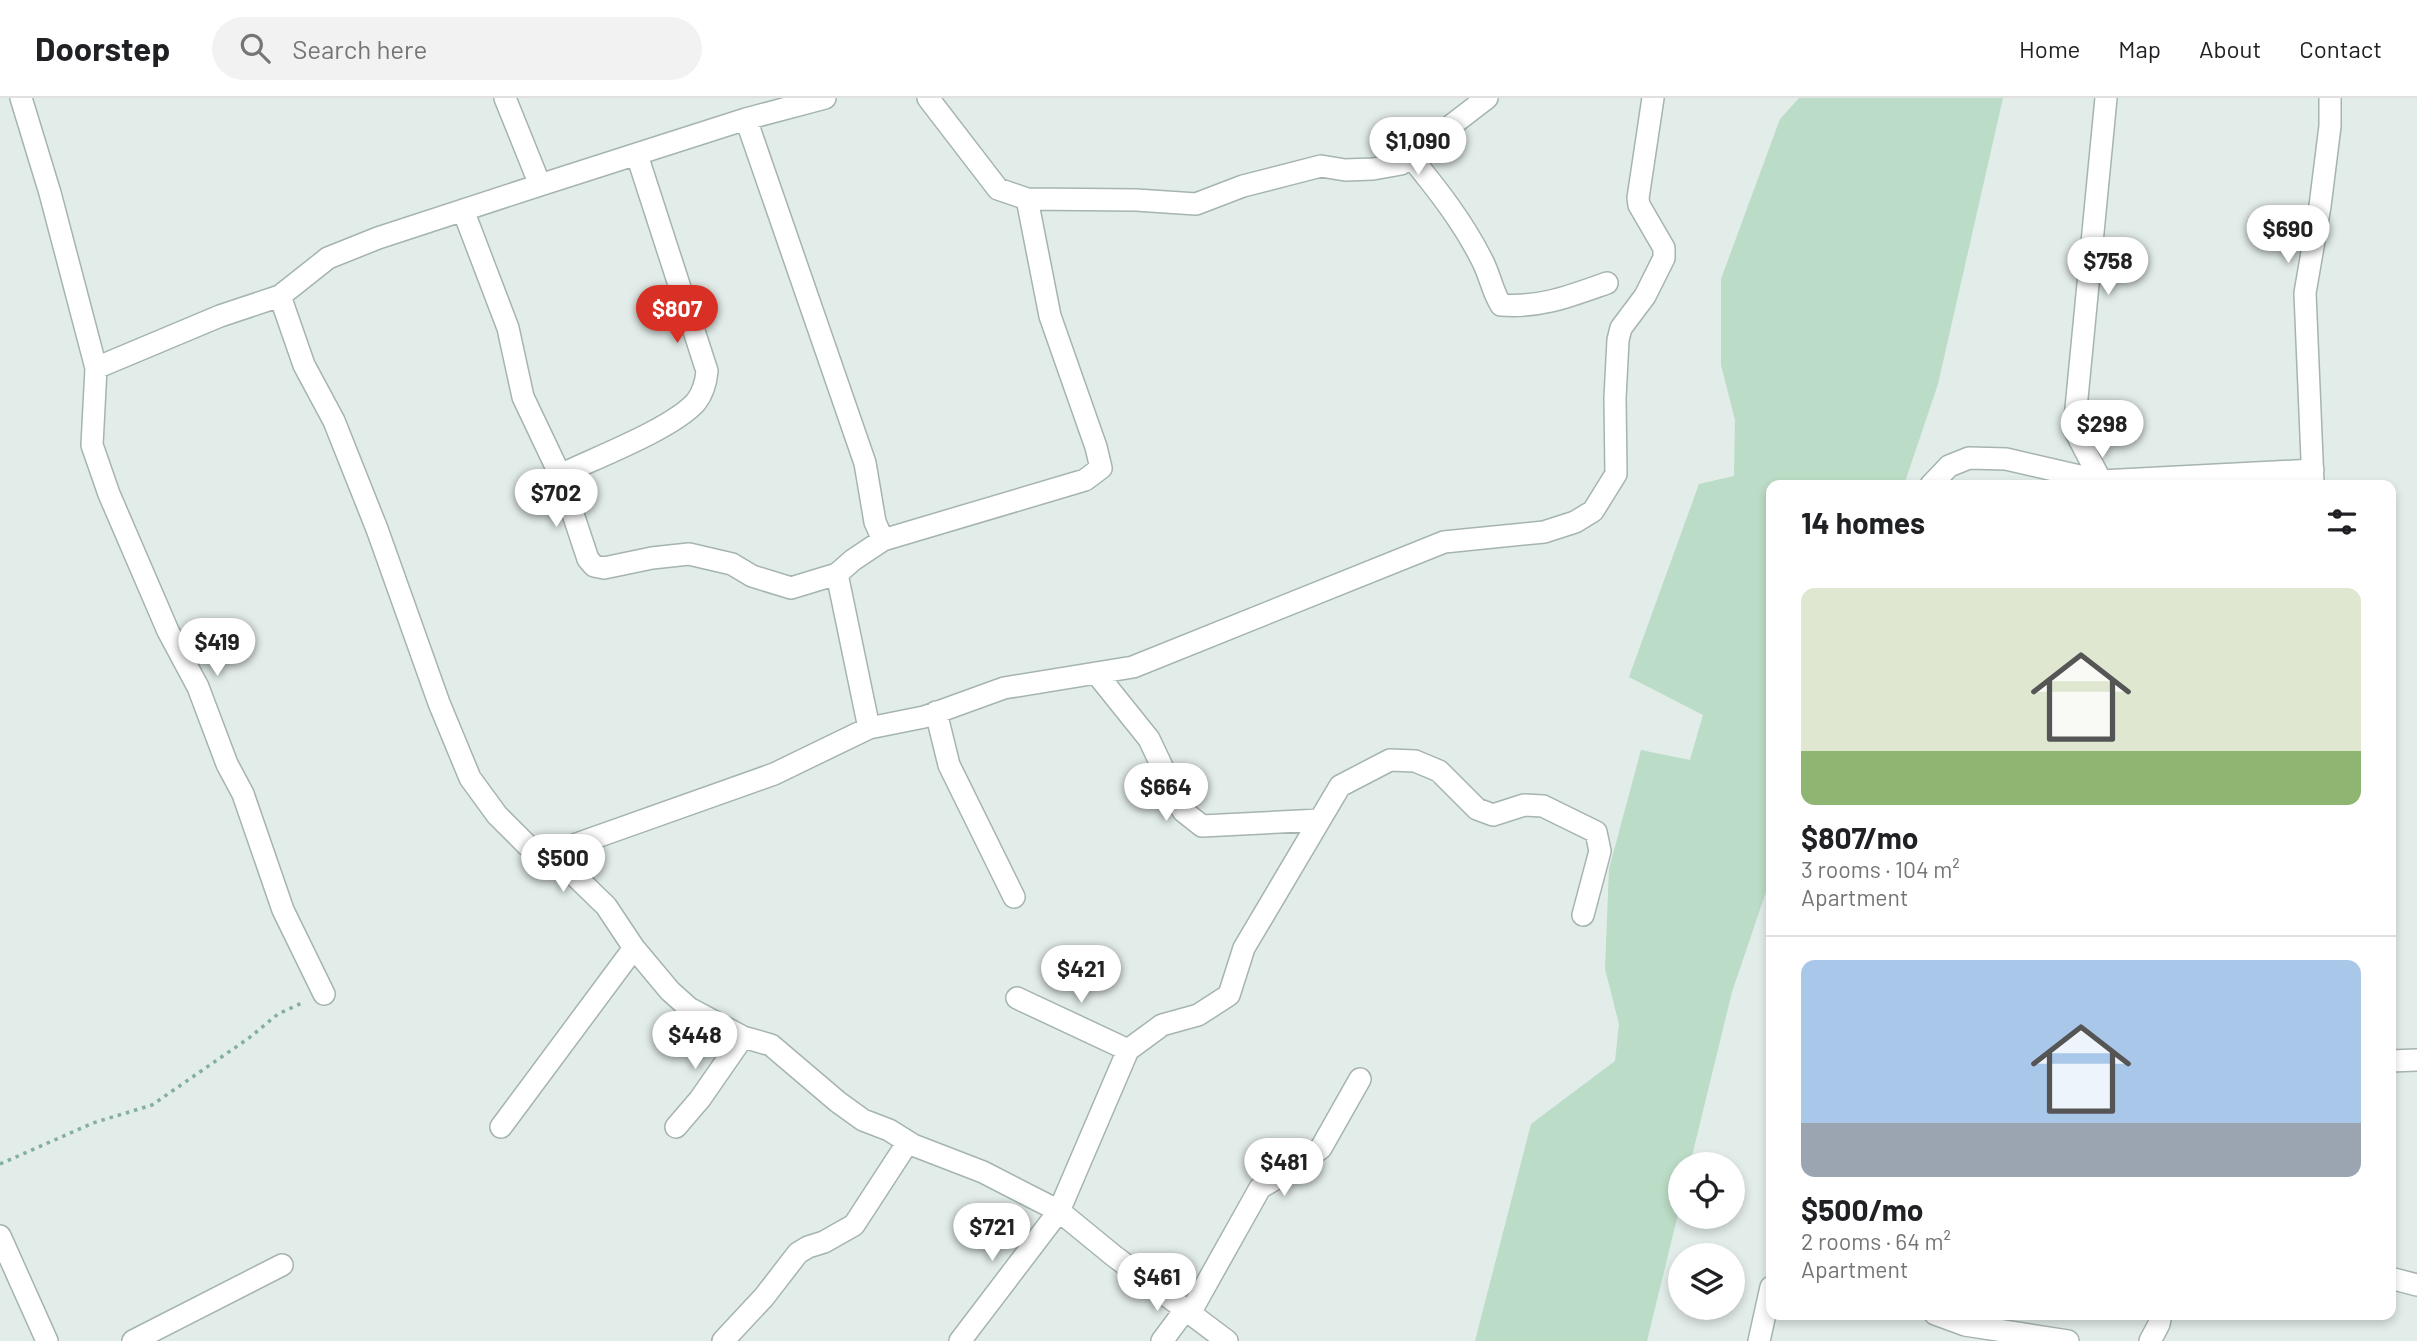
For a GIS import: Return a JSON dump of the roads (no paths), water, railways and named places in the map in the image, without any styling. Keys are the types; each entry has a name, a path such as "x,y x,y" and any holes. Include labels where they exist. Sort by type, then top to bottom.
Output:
{"street":[{"path":"21,98 50,193 96,368 92,445 109,494 168,631 198,687 227,764 243,794 283,910 324,994"},
{"path":"505,98 540,186"},
{"path":"96,368 220,316 280,296 328,258 378,238 746,119 825,98"},
{"path":"928,98 998,189 1027,199 1136,200 1196,204 1243,186 1321,166 1345,170 1401,164 1487,98"},
{"path":"543,856 774,774 869,728 936,712 1004,688 1133,667 1444,542 1544,532 1575,522 1593,511 1616,474 1615,398 1621,328 1645,296 1664,258 1664,248 1639,205 1638,198 1653,98"},
{"path":"2099,480 2074,429 2106,98"},
{"path":"2228,480 2313,478 2305,293 2322,192 2330,125 2330,98"},
{"path":"746,119 865,463 874,522 883,540"},
{"path":"560,475 674,420 696,401 707,378 708,371 637,155"},
{"path":"1410,156 1446,198 1483,261 1493,293 1501,305 1526,307 1558,301 1607,283"},
{"path":"463,210 508,328 523,397 560,475 588,559 594,566 604,568 689,554 732,564 752,576 792,588 838,575 853,560 883,540 1085,480 1101,468 1050,316 1027,199"},
{"path":"280,296 304,365 334,421 377,529 439,703 470,778 497,815 527,845 572,873 606,906 634,948 670,991 689,1008 743,1037 771,1045 863,1120 889,1130 908,1142 983,1172 1059,1210 1114,1256 1227,1341"},
{"path":"1936,480 1949,466 1969,458 2006,459 2088,480"},
{"path":"838,575 869,728"},
{"path":"1096,673 1149,740 1183,811 1202,826 1319,820"},
{"path":"936,712 949,765 1014,897"},
{"path":"960,1341 1059,1210 1128,1050 1162,1025 1198,1015 1229,995 1244,948 1339,786 1390,760 1415,761 1439,771 1477,809 1493,815 1524,805 1543,806 1596,832 1600,851 1583,915"},
{"path":"501,1127 634,948"},
{"path":"1017,998 1128,1050"},
{"path":"676,1127 700,1099 743,1037"},
{"path":"2396,1061 2417,1060"},
{"path":"1162,1341 1188,1311 1260,1188 1294,1168 1321,1147 1360,1079"},
{"path":"723,1341 764,1297 798,1253 854,1226 908,1142"},
{"path":"0,1236 47,1341"},
{"path":"133,1341 282,1265"},
{"path":"2396,1280 2417,1285"},
{"path":"1759,1341 1766,1310"},
{"path":"2150,1341 2160,1320"},
{"path":"1963,1327 2068,1341"}]}
